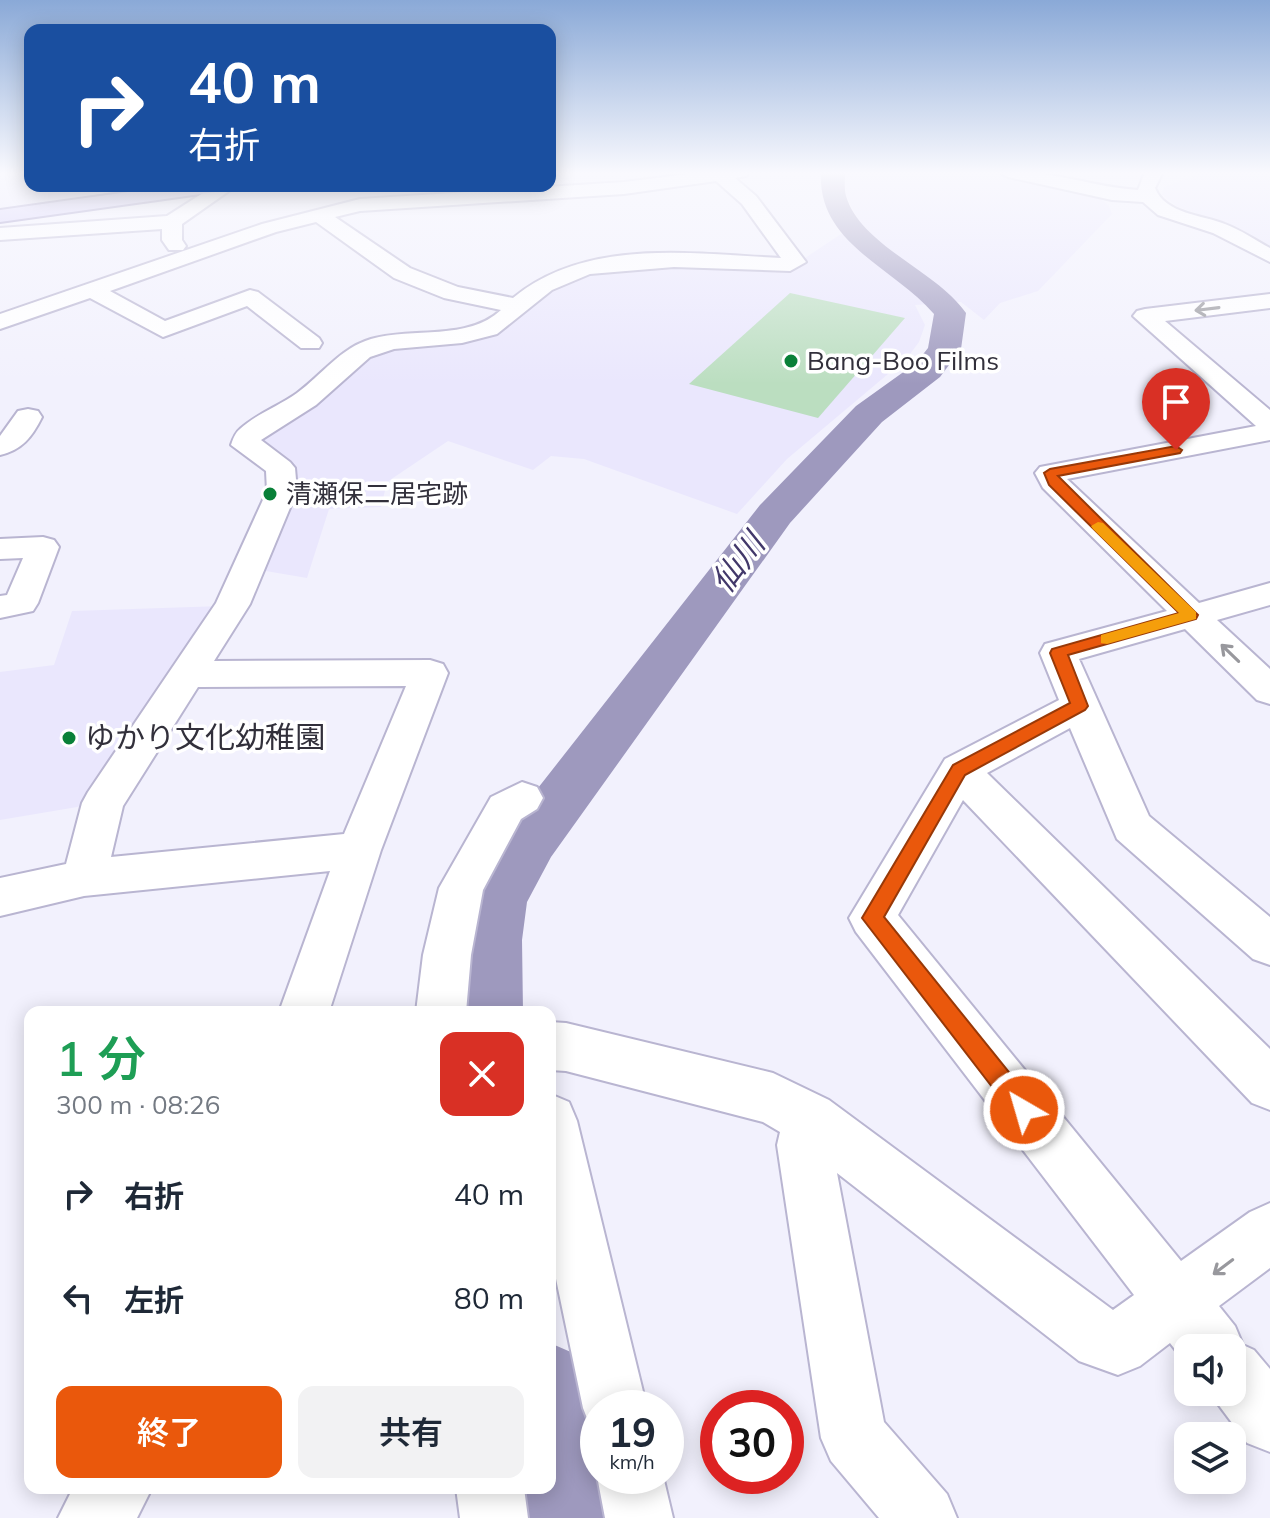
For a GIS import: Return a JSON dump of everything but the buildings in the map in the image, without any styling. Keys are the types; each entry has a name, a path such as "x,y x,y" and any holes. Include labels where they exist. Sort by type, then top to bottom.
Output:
{"street":[{"path":"90,243 99,255 132,274"},
{"path":"174,243 184,255"},
{"path":"0,322 225,243"},
{"path":"359,243 402,273 452,293 517,306"},
{"path":"84,878 103,803 233,604 282,491 280,468 245,445 248,436 313,395 341,364 369,348 383,343 458,338 501,323 517,306 562,275 601,266 666,261 790,265 795,262 781,243"},
{"path":"1245,243 1270,256"},
{"path":"90,289 163,330 250,297 310,343"},
{"path":"1270,301 1145,316 1270,424"},
{"path":"0,447 7,445 22,431 28,417"},
{"path":"1270,432 1050,473 1053,482 1270,691"},
{"path":"0,549 43,547 21,603 0,607"},
{"path":"1270,594 1058,653 1132,827 1270,945"},
{"path":"190,674 430,673 359,850 306,1006"},
{"path":"1079,706 959,770 872,918 1202,1334"},
{"path":"959,770 1270,1085"},
{"path":"442,1006 447,955 461,888 506,808 522,798"},
{"path":"0,897 84,878 359,850"},
{"path":"556,1046 773,1099 810,1119 1101,1339 1118,1344 1270,1232"},
{"path":"810,1119 804,1145 854,1438 923,1518"},
{"path":"556,1147 611,1390"},
{"path":"1246,1390 1270,1420"},
{"path":"92,1518 113,1494"},
{"path":"491,1494 494,1518"},
{"path":"634,1494 639,1518"}],"shaded area":[{"path":"828,243 1084,243 1038,291 1000,303 984,320 961,302 915,305 925,325 919,342 907,358 787,459 737,514 584,459 551,456 533,470 448,441 387,482 381,507 329,509 307,578 254,569 286,490 253,443 371,351 449,345 483,336 574,274 663,264 790,268"},
{"name":"ゆかり文化幼稚園","path":"223,606 95,804 0,820 0,672 54,665 72,611"}],"waterway":[{"name":"仙川","path":"490,1006 490,940 497,900 530,841 775,514 869,414 928,370 944,349 950,313 936,297 868,243"},
{"name":"仙川","path":"556,1424 571,1518"}],"slow traffic":[{"path":"1098,526 1190,615 1107,639"}],"place":[{"name":"Bang-Boo Films","path":"791,361"},
{"name":"清瀬保二居宅跡","path":"270,494"},
{"name":"ゆかり文化幼稚園","path":"69,738"}],"route":[{"path":"1024,1110 872,918 959,770 1079,706 1058,653 1190,615 1053,482 1050,473 1176,450"}]}
